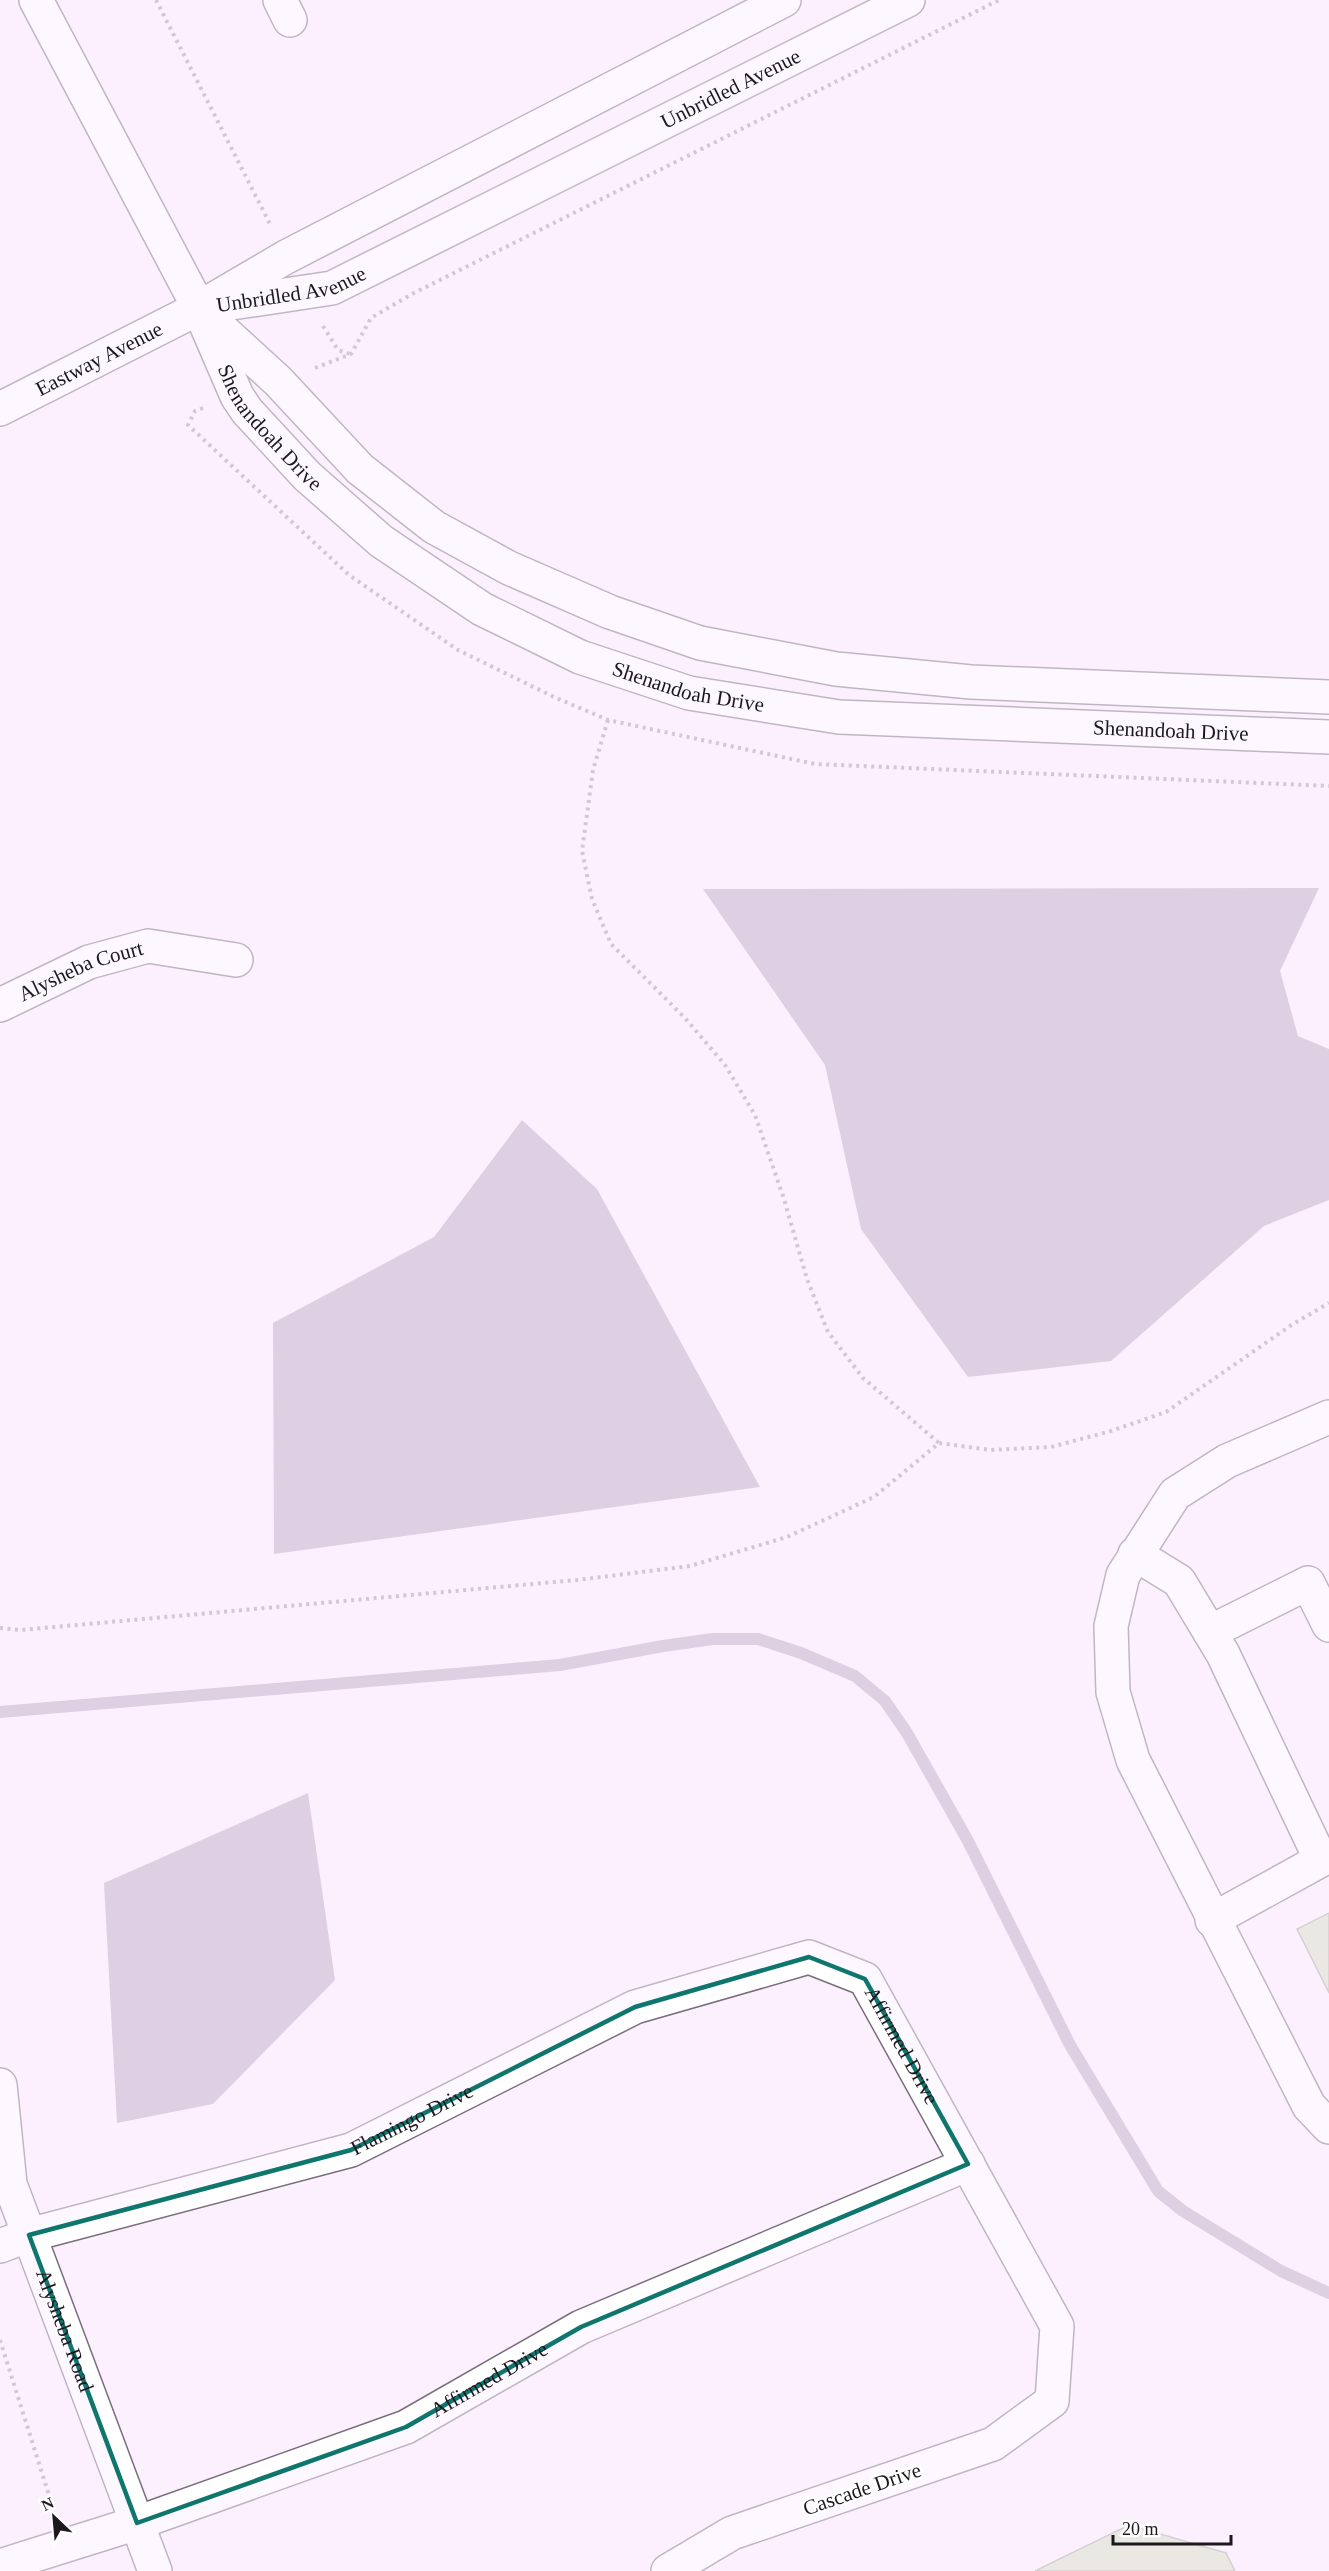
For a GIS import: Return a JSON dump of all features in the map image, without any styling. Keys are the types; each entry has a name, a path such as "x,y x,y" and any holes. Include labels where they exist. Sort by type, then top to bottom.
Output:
{"street":[{"name":"Shenandoah Drive","path":"36,0 199,308 237,396 247,411 307,476 381,541 482,609 580,657 689,693 839,717 1329,737"},
{"name":"Unbridled Avenue","path":"199,308 286,257 784,0"},
{"name":"Unbridled Avenue","path":"199,308 332,288 909,0"},
{"name":"Shenandoah Drive","path":"199,308 278,381 360,469 434,527 509,568 610,612 700,643 836,669 971,682 1329,696"},
{"name":"Eastway Avenue","path":"0,409 199,308"},
{"name":"Alysheba Court","path":"0,1005 89,962 148,946 236,960"},
{"path":"1329,1417 1227,1461 1175,1494 1123,1575 1111,1626 1113,1692 1132,1760 1309,2106 1329,2127"},
{"path":"1135,1554 1179,1581 1223,1654 1325,1858 1212,1920"},
{"path":"1210,1632 1308,1583 1329,1625"},
{"name":"Affirmed Drive","path":"809,1957 865,1979 1057,2326 1052,2401"},
{"name":"Flamingo Drive","path":"15,2240 351,2150 635,2007 809,1957"},
{"name":"Alysheba Road","path":"0,2085 15,2240 137,2523 155,2571"},
{"name":"Affirmed Drive","path":"0,2566 137,2523 406,2427 581,2326 968,2164"},
{"name":"Cascade Drive","path":"668,2571 732,2533 993,2444 1052,2401"}],"path":[{"path":"156,0 286,257"},
{"path":"278,381 351,354 371,318 412,294 999,0"},
{"path":"304,293 338,350 351,354"},
{"path":"237,396 195,411 188,425 349,574 458,650 554,697 608,720 815,764 1329,786"},
{"path":"608,720 593,770 582,851 592,899 611,944 685,1018 718,1057 755,1115 783,1196 807,1279 828,1332 863,1378 939,1443 991,1450 1051,1447 1111,1431 1166,1412 1293,1324 1329,1303"},
{"path":"0,1628 21,1630 494,1588 690,1566 787,1537 874,1497 939,1443"},
{"path":"0,2340 65,2546"}],"highlighted area":[{"path":"809,1957 865,1979 968,2164 581,2327 406,2427 137,2523 29,2235 351,2150 635,2007"}],"shaded area":[{"path":"1319,888 1280,971 1298,1036 1329,1049 1329,1200 1264,1226 1111,1361 968,1377 861,1229 825,1065 703,889"},
{"path":"522,1120 597,1189 760,1487 274,1554 273,1323 434,1237"},
{"path":"308,1793 335,1980 213,2104 117,2123 104,1883"}],"building":[{"path":"1329,1913 1329,1993 1297,1929"},
{"path":"1129,2525 1226,2553 1235,2571 1035,2571"}],"waterway":[{"path":"0,1712 560,1665 713,1639 758,1639 801,1653 855,1676 885,1701 907,1733 968,1841 1070,2045 1158,2191 1183,2211 1281,2271 1329,2293"}]}
